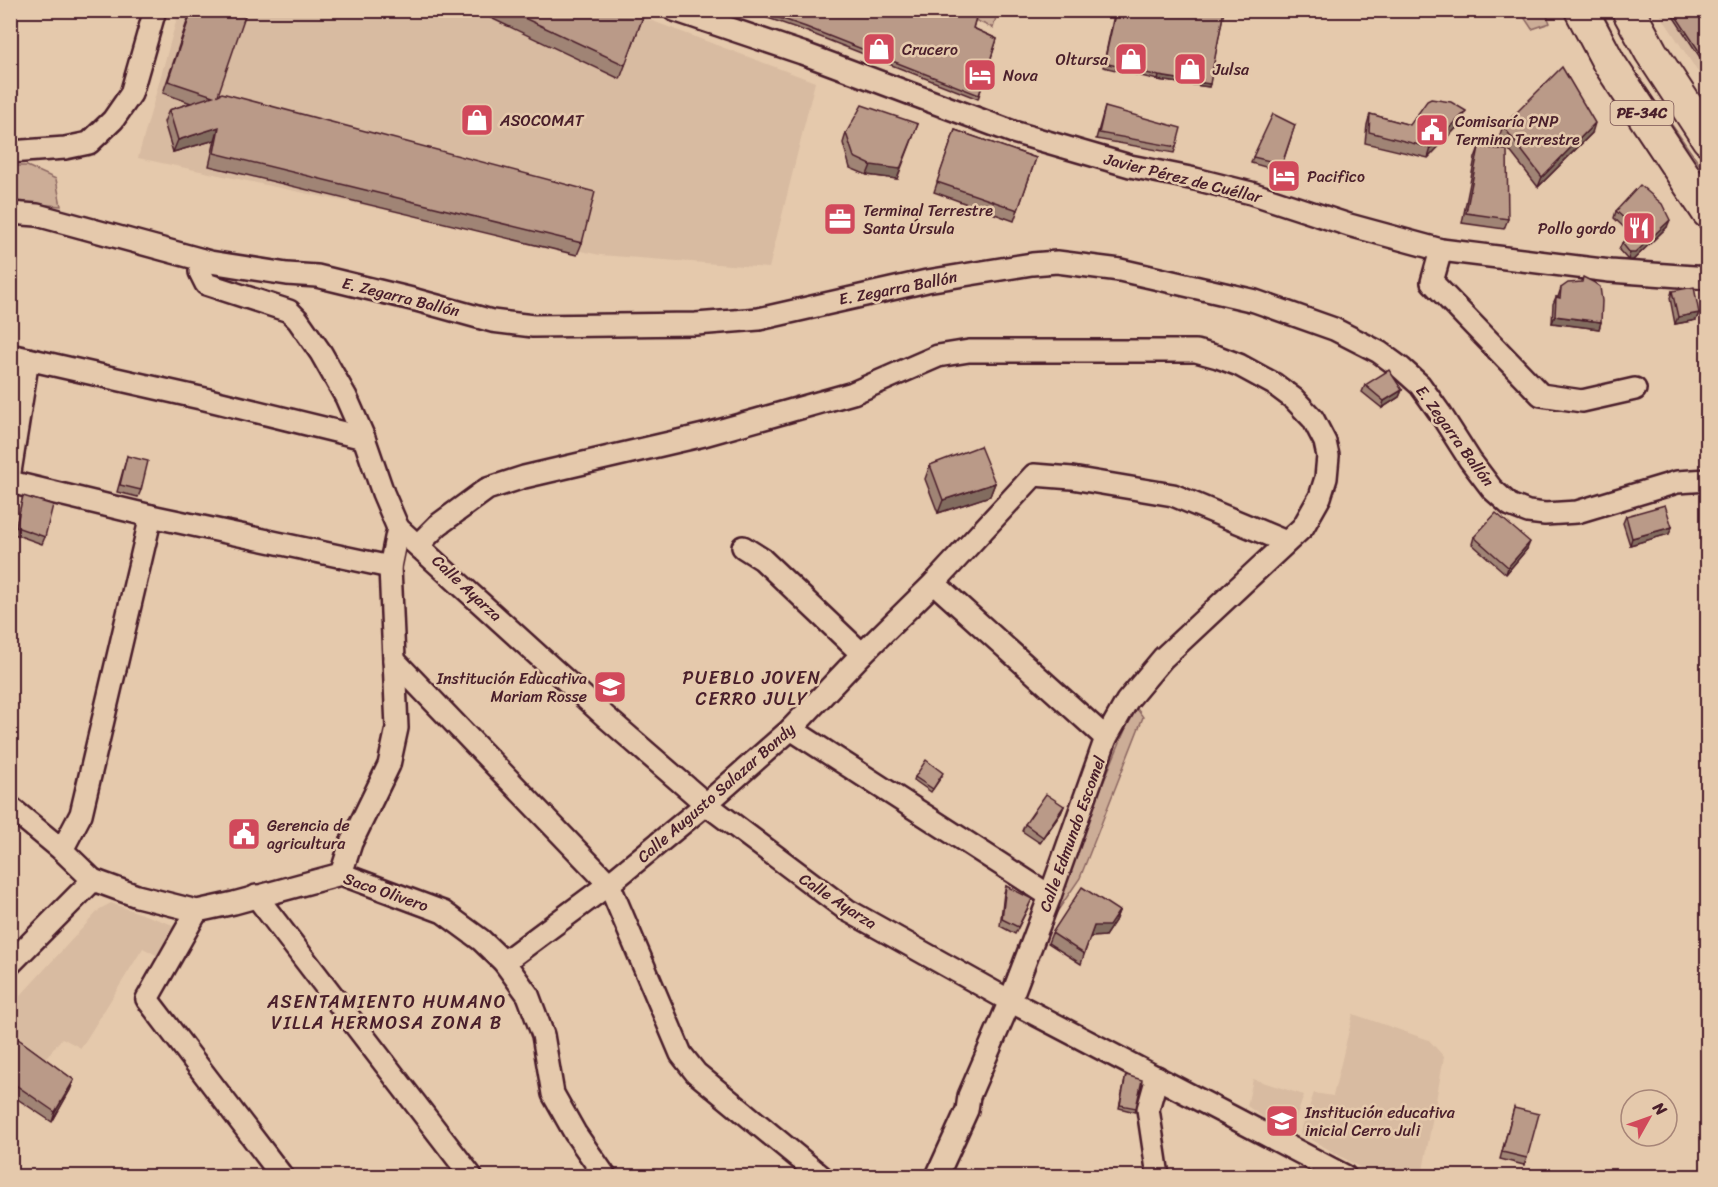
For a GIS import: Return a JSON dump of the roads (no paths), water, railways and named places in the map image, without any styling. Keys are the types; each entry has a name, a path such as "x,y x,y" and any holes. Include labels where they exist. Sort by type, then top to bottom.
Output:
{"highway":[{"name":"PE-34C","path":"1581,10 1609,63 1707,212"},
{"name":"PE-34C","path":"1628,10 1651,52 1707,139"}],"street":[{"path":"10,152 65,148 89,143 113,120 131,94 155,10"},
{"name":"Javier Pérez de Cuéllar","path":"674,10 802,53 1013,132 1130,166 1251,193 1349,225 1441,250 1611,271 1707,278"},
{"name":"E. Zegarra Ballón","path":"10,213 46,217 202,260 242,268 317,276 492,321 534,326 696,324 759,319 927,281 1032,264 1056,262 1120,270 1255,301 1334,329 1379,352 1420,385 1492,489 1510,505 1528,512 1545,514 1577,512 1677,483 1707,480"},
{"path":"1441,250 1432,282 1541,395 1582,401 1635,389"},
{"path":"202,260 200,273 206,284 289,311 298,320 346,397 398,528 390,567 398,728 389,765 351,843 341,874"},
{"name":"Calle Edmundo Escomel","path":"418,544 438,525 487,489 524,477 704,435 853,393 938,356 969,351 1196,351 1239,365 1274,384 1294,399 1313,419 1325,442 1328,456 1326,478 1320,497 1303,527 1163,658 1127,701 1106,738 1010,1000 969,1096 967,1110 937,1176"},
{"path":"10,472 20,357 364,438"},
{"name":"Calle Augusto Salazar Bondy","path":"504,962 609,884 706,804 791,729 934,583 1034,475 1072,478 1173,495 1286,542"},
{"path":"10,483 390,567"},
{"path":"62,850 81,814 151,516"},
{"name":"Calle Ayarza","path":"398,528 607,718 706,804 847,910 1010,1000 1345,1176"},
{"path":"743,547 762,559 862,654"},
{"path":"934,583 1106,738"},
{"path":"394,660 609,884 681,1054 696,1073 821,1176"},
{"path":"791,729 1050,896"},
{"name":"Saco Olivero","path":"10,807 62,850 93,880 137,896 196,911 341,874 443,912 481,940 504,962 528,995 543,1035 553,1094 575,1133 605,1176"},
{"path":"10,964 93,880"},
{"path":"256,896 471,1176"},
{"path":"196,911 147,999 282,1176"},
{"path":"1157,1077 1148,1109 1158,1176"}],"place":[{"name":"Crucero","path":"879,49"},
{"name":"Oltursa","path":"1131,59"},
{"name":"Julsa","path":"1190,69"},
{"name":"Nova","path":"980,75"},
{"name":"ASOCOMAT","path":"477,120"},
{"name":"Comisaría PNP Termina Terrestre","path":"1432,130"},
{"name":"Pacifico","path":"1284,176"},
{"name":"Terminal Terrestre Santa Úrsula","path":"840,219"},
{"name":"Pollo gordo","path":"1639,228"},
{"name":"Institución Educativa Mariam Rosse","path":"610,687"},
{"name":"Gerencia de agricultura","path":"244,834"},
{"name":"Institución educativa inicial Cerro Juli","path":"1282,1121"}],"district":[{"name":"PUEBLO JOVEN CERRO JULY","path":"752,688"},
{"name":"ASENTAMIENTO HUMANO VILLA HERMOSA ZONA B","path":"387,1012"}]}
